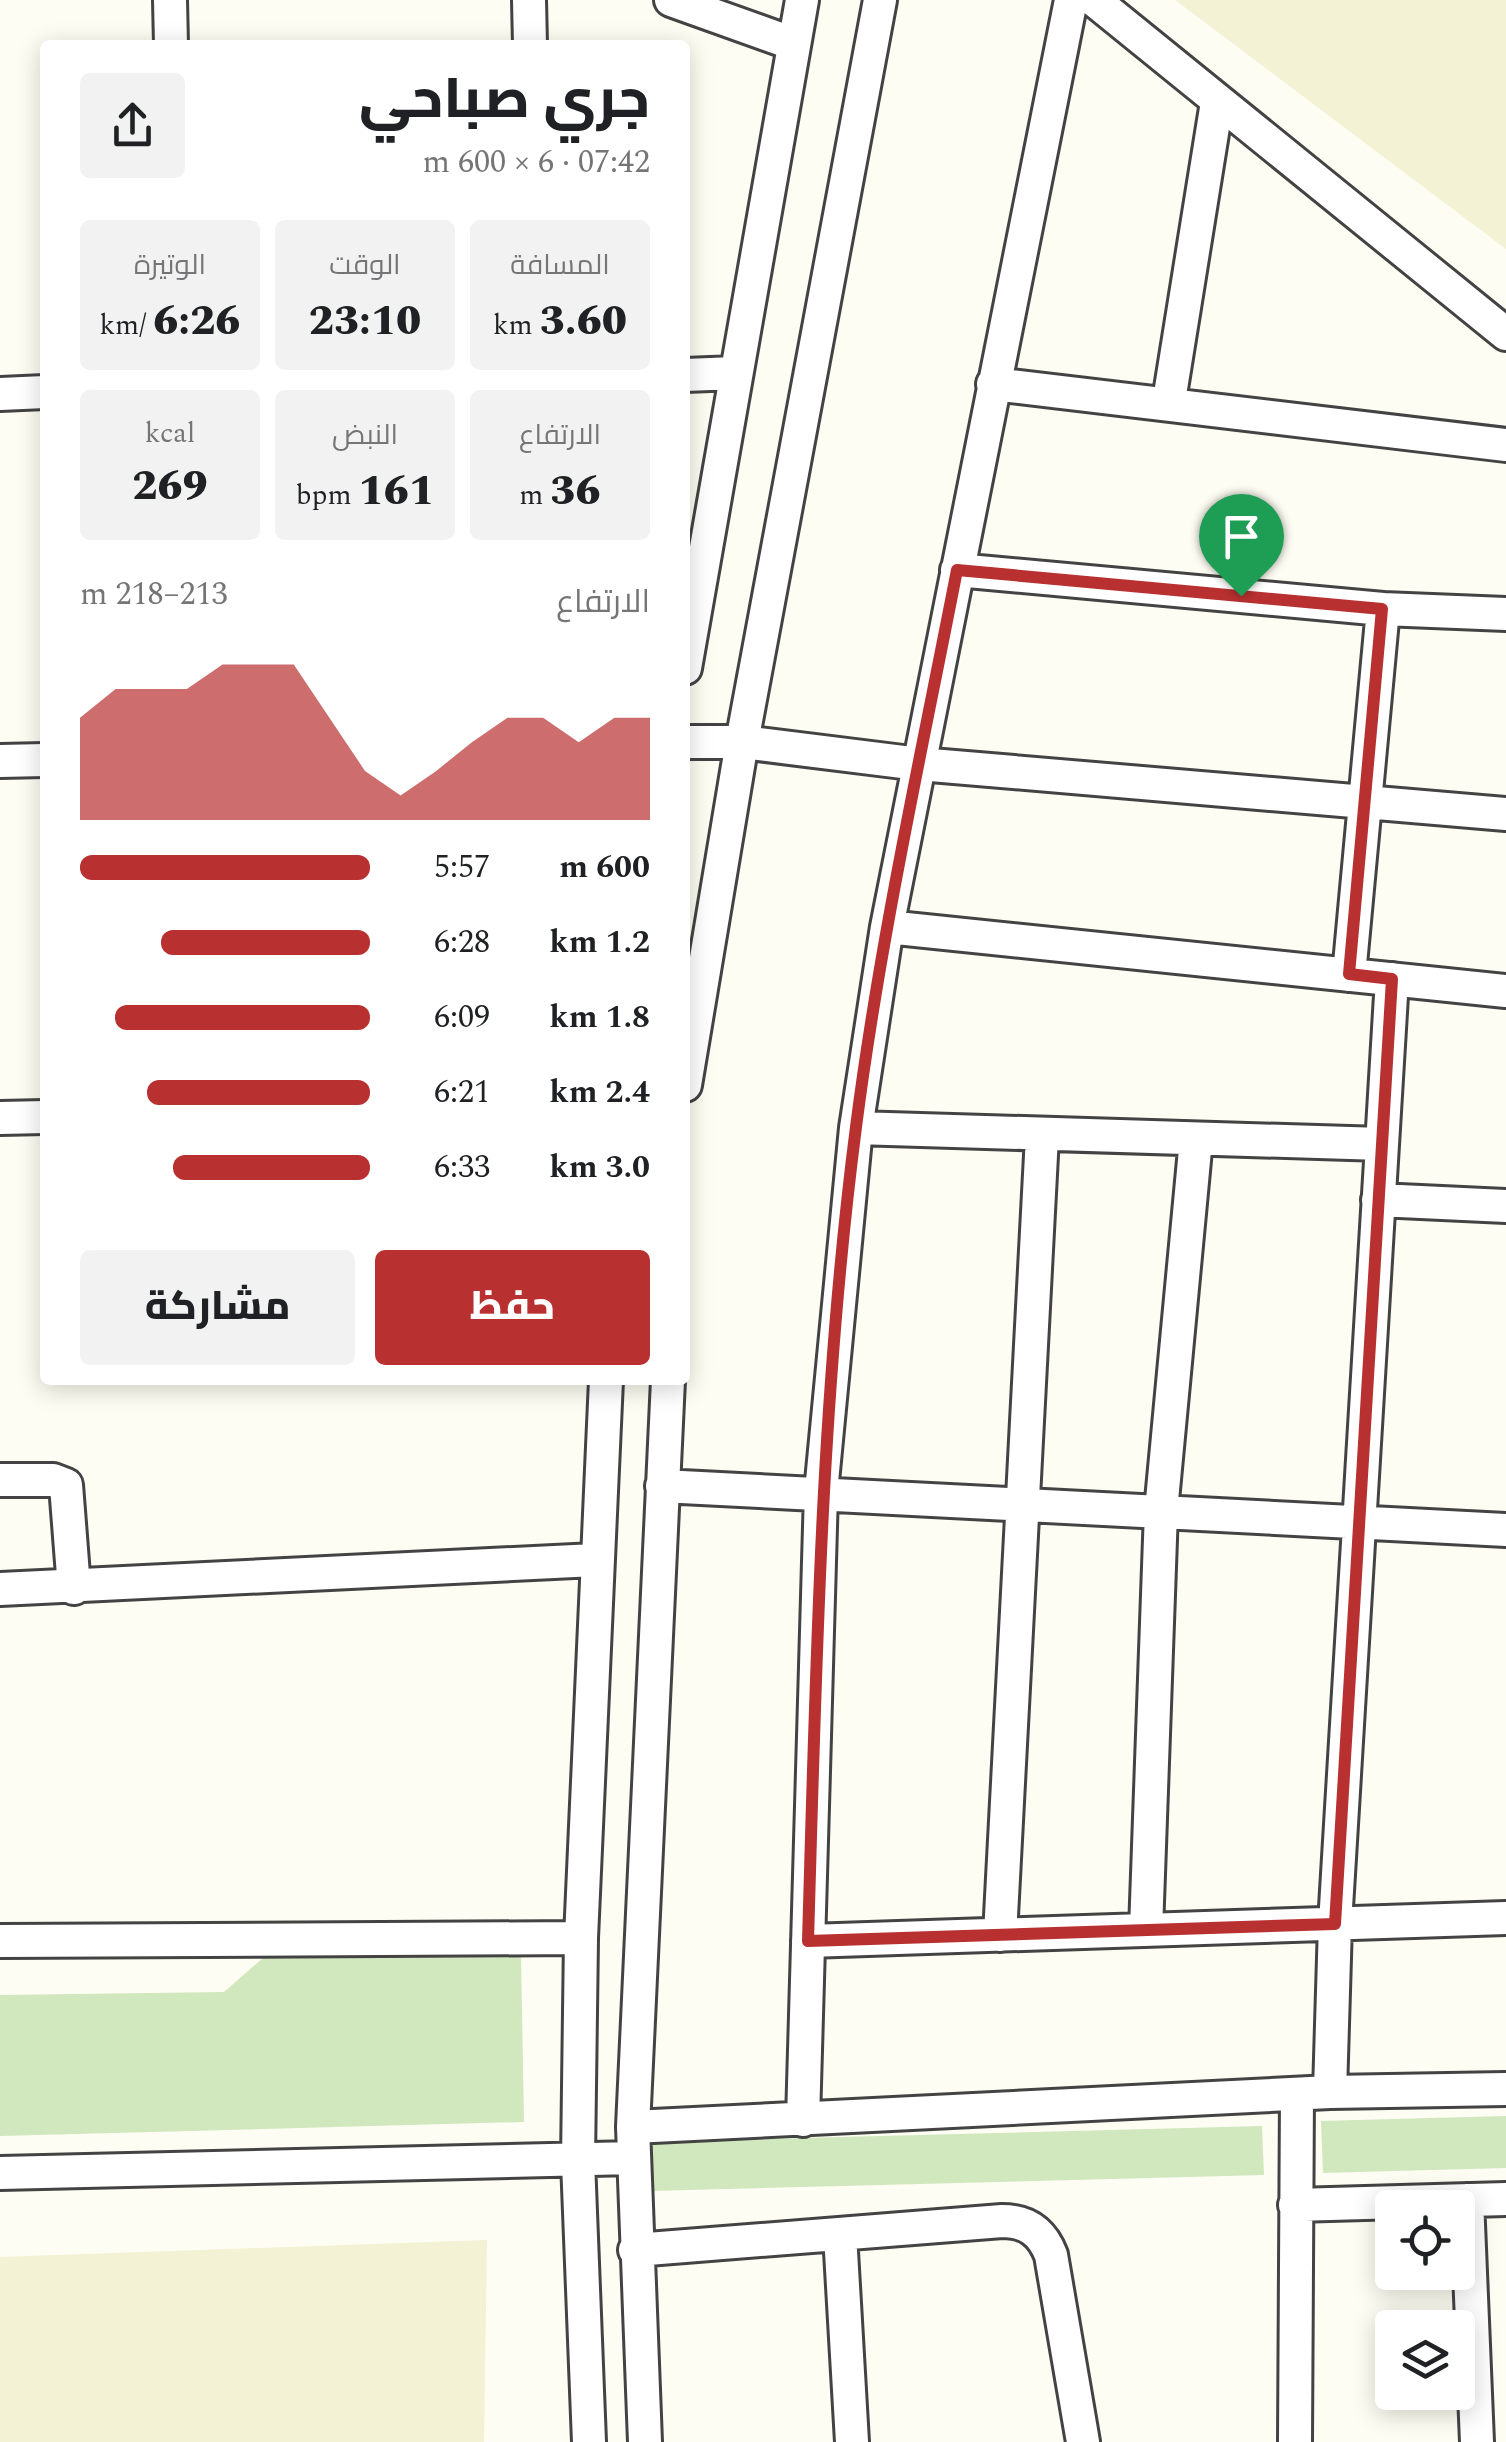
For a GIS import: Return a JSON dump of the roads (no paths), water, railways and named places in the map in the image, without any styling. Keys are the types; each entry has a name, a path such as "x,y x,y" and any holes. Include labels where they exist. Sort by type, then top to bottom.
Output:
{"street":[{"path":"170,0 171,40"},
{"path":"529,0 530,40"},
{"path":"670,0 794,44"},
{"path":"690,639 802,0"},
{"path":"690,1055 742,742 880,0"},
{"path":"803,2120 821,1492 856,1128 887,927 1071,0"},
{"path":"1094,0 1506,334"},
{"path":"1169,402 1217,102"},
{"path":"690,375 736,373"},
{"path":"993,384 1506,444"},
{"path":"0,394 40,392"},
{"path":"957,570 1382,609 1502,609"},
{"path":"1349,974 1368,802 1382,609"},
{"path":"690,742 742,742 919,764 1506,814"},
{"path":"0,762 40,760"},
{"path":"887,927 1506,991"},
{"path":"1295,2442 1295,2205 1314,2093 1335,1924 1392,979"},
{"path":"0,1118 40,1117"},
{"path":"856,1128 1382,1144"},
{"path":"1000,1935 1042,1136"},
{"path":"1146,1930 1161,1510 1196,1139"},
{"path":"1378,1200 1506,1206"},
{"path":"589,2442 578,2161 581,1938 606,1385"},
{"path":"645,2442 633,2142 668,1385"},
{"path":"0,1480 53,1480 66,1485 74,1588"},
{"path":"662,1486 1506,1530"},
{"path":"0,1589 596,1560"},
{"path":"808,1941 1506,1918"},
{"path":"0,1941 581,1938"},
{"path":"0,2173 578,2161 633,2142 803,2120 1314,2093 1506,2089"},
{"path":"1475,2200 1506,2199"},
{"path":"1295,2205 1375,2203"},
{"path":"579,2215 634,2212"},
{"path":"636,2250 1002,2222 1036,2230 1052,2255 1084,2442"},
{"path":"840,2234 852,2442"},
{"path":"1471,2290 1477,2442"}]}
